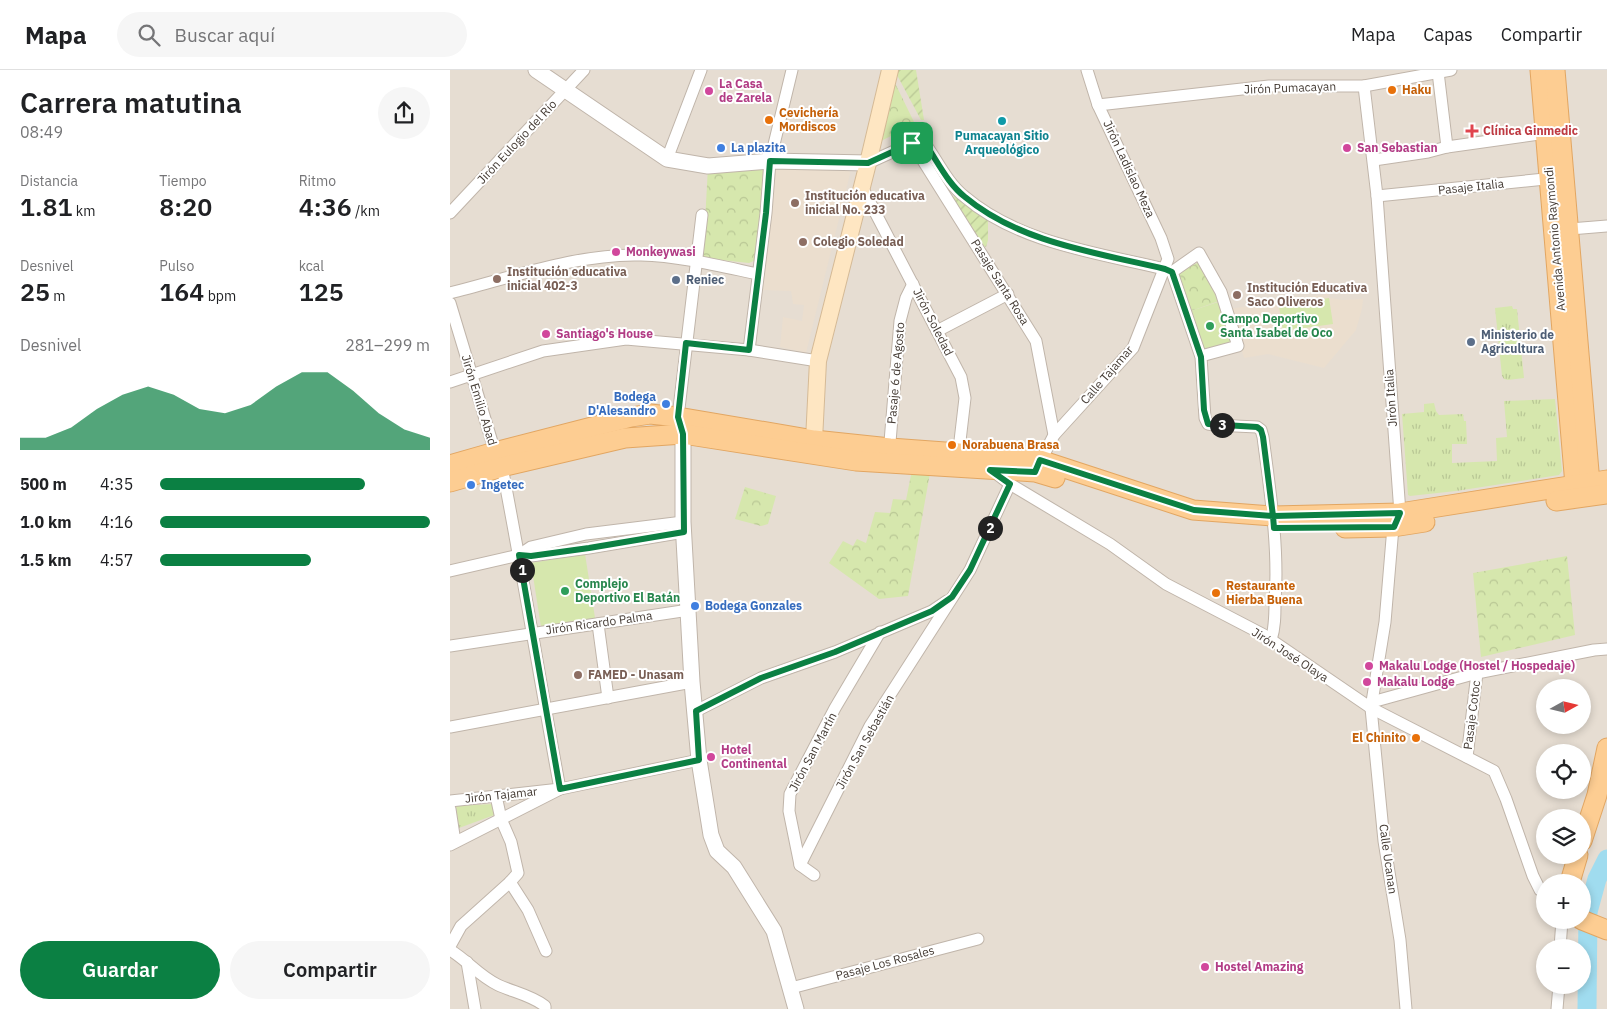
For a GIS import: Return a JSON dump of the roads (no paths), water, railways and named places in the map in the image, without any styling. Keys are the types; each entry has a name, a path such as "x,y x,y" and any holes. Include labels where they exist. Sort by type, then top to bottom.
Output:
{"main road":[{"path":"811,447 818,361 890,70"},
{"name":"Avenida Antonio Raymondi","path":"1540,70 1546,134 1570,229 1591,489"},
{"name":"Avenida Antonio Raymondi","path":"1555,70 1558,178 1591,489"},
{"path":"450,465 498,460 625,438 681,425 811,447 889,456 1038,466 1162,505 1190,520 1273,522 1397,520 1591,489"},
{"path":"450,482 498,460"},
{"path":"1591,814 1597,796 1607,748"},
{"path":"1591,924 1607,930"}],"street":[{"path":"536,70 667,159 708,166 770,161 868,163 919,140 924,142 952,184 964,197 1000,220 1026,232 1056,243 1169,270 1199,253 1221,292 1238,346 1201,356"},
{"name":"Jirón Eulogio del Río","path":"450,214 584,70"},
{"path":"667,159 701,70"},
{"path":"749,350 766,213 770,161 792,70"},
{"name":"Jirón Ladislao Meza","path":"1088,70 1098,105 1161,238 1168,259 1169,270 1201,356 1204,410 1208,424 1257,427 1261,430 1273,522 1277,582 1274,630 1271,640"},
{"name":"Jirón Pumacayan","path":"1098,105 1269,86 1364,86 1451,70"},
{"path":"1438,72 1447,147"},
{"name":"Jirón Italia","path":"1364,86 1377,196 1397,520 1385,622 1371,705"},
{"path":"1374,160 1428,152 1447,147 1546,134"},
{"name":"Pasaje Santa Rosa","path":"912,143 1036,341 1054,435"},
{"name":"Pasaje Italia","path":"1377,196 1558,178"},
{"name":"Jirón Soledad","path":"862,187 961,377 965,398 958,460"},
{"path":"702,215 686,343 681,425 692,682 699,760 711,835 717,851 734,867 774,931 796,1009"},
{"path":"1570,229 1607,226"},
{"path":"450,293 589,258 641,254 697,261 758,274"},
{"name":"Calle Tajamar","path":"1038,466 1054,435 1133,348 1169,270"},
{"name":"Pasaje 6 de Agosto","path":"889,456 900,320 906,298 913,284"},
{"path":"937,331 1008,294"},
{"name":"Jirón Emilio Abad","path":"450,303 498,460 519,555 560,789"},
{"path":"450,382 543,351 626,339 749,350 818,361"},
{"name":"Jirón José Olaya","path":"987,462 1010,484 1110,544 1166,584 1271,640 1371,705 1494,771 1536,882"},
{"path":"696,711 761,678 835,652 932,611 952,597 970,570 1010,484"},
{"path":"450,571 519,555 531,547 586,534 684,527"},
{"name":"Jirón San Sebastián","path":"800,865 870,726 952,597"},
{"name":"Jirón Ricardo Palma","path":"450,646 689,610"},
{"path":"598,624 608,698"},
{"name":"Jirón San Martín","path":"800,865 789,811 790,794 835,708 880,632"},
{"path":"1371,705 1477,673 1607,649"},
{"name":"Pasaje Cotoc","path":"1467,757 1477,673"},
{"path":"450,728 692,682"},
{"name":"Calle Ucanan","path":"1371,705 1384,841 1400,940 1406,1009"},
{"name":"Jirón Tajamar","path":"450,801 560,789 699,760"},
{"path":"450,809 452,843 560,789"},
{"path":"496,796 501,819 512,842 518,873 461,926 450,948 479,974 498,985 537,1000 545,1007"},
{"path":"800,865 814,875"},
{"path":"510,882 528,910 546,951"},
{"name":"Pasaje Los Rosales","path":"791,988 978,939"},
{"path":"467,962 474,1009"},
{"path":"1557,1009 1558,994"}],"waterway":[{"path":"1587,1009 1588,912 1597,879 1607,859"}],"place":[{"name":"Haku","path":"1392,90"},
{"name":"La Casa de Zarela","path":"709,91"},
{"name":"Cevichería Mordiscos","path":"769,120"},
{"name":"Pumacayan Sitio Arqueológico","path":"1002,121"},
{"name":"Clínica Ginmedic","path":"1472,131"},
{"name":"La plazita","path":"721,148"},
{"name":"San Sebastian","path":"1347,148"},
{"name":"Institución educativa inicial No. 233","path":"795,203"},
{"name":"Colegio Soledad","path":"803,242"},
{"name":"Monkeywasi","path":"616,252"},
{"name":"Institución educativa inicial 402-3","path":"497,279"},
{"name":"Reniec","path":"676,280"},
{"name":"Institución Educativa Saco Oliveros","path":"1237,295"},
{"name":"Campo Deportivo Santa Isabel de Oco","path":"1210,326"},
{"name":"Santiago's House","path":"546,334"},
{"name":"Ministerio de Agricultura","path":"1471,342"},
{"name":"Bodega D'Alesandro","path":"666,404"},
{"name":"Norabuena Brasa","path":"952,445"},
{"name":"Ingetec","path":"471,485"},
{"name":"Complejo Deportivo El Batán","path":"565,591"},
{"name":"Restaurante Hierba Buena","path":"1216,593"},
{"name":"Bodega Gonzales","path":"695,606"},
{"name":"Makalu Lodge (Hostel / Hospedaje)","path":"1369,666"},
{"name":"FAMED - Unasam","path":"578,675"},
{"name":"Makalu Lodge","path":"1367,682"},
{"name":"El Chinito","path":"1416,738"},
{"name":"Hotel Continental","path":"711,757"},
{"name":"Hostel Amazing","path":"1205,967"}]}
